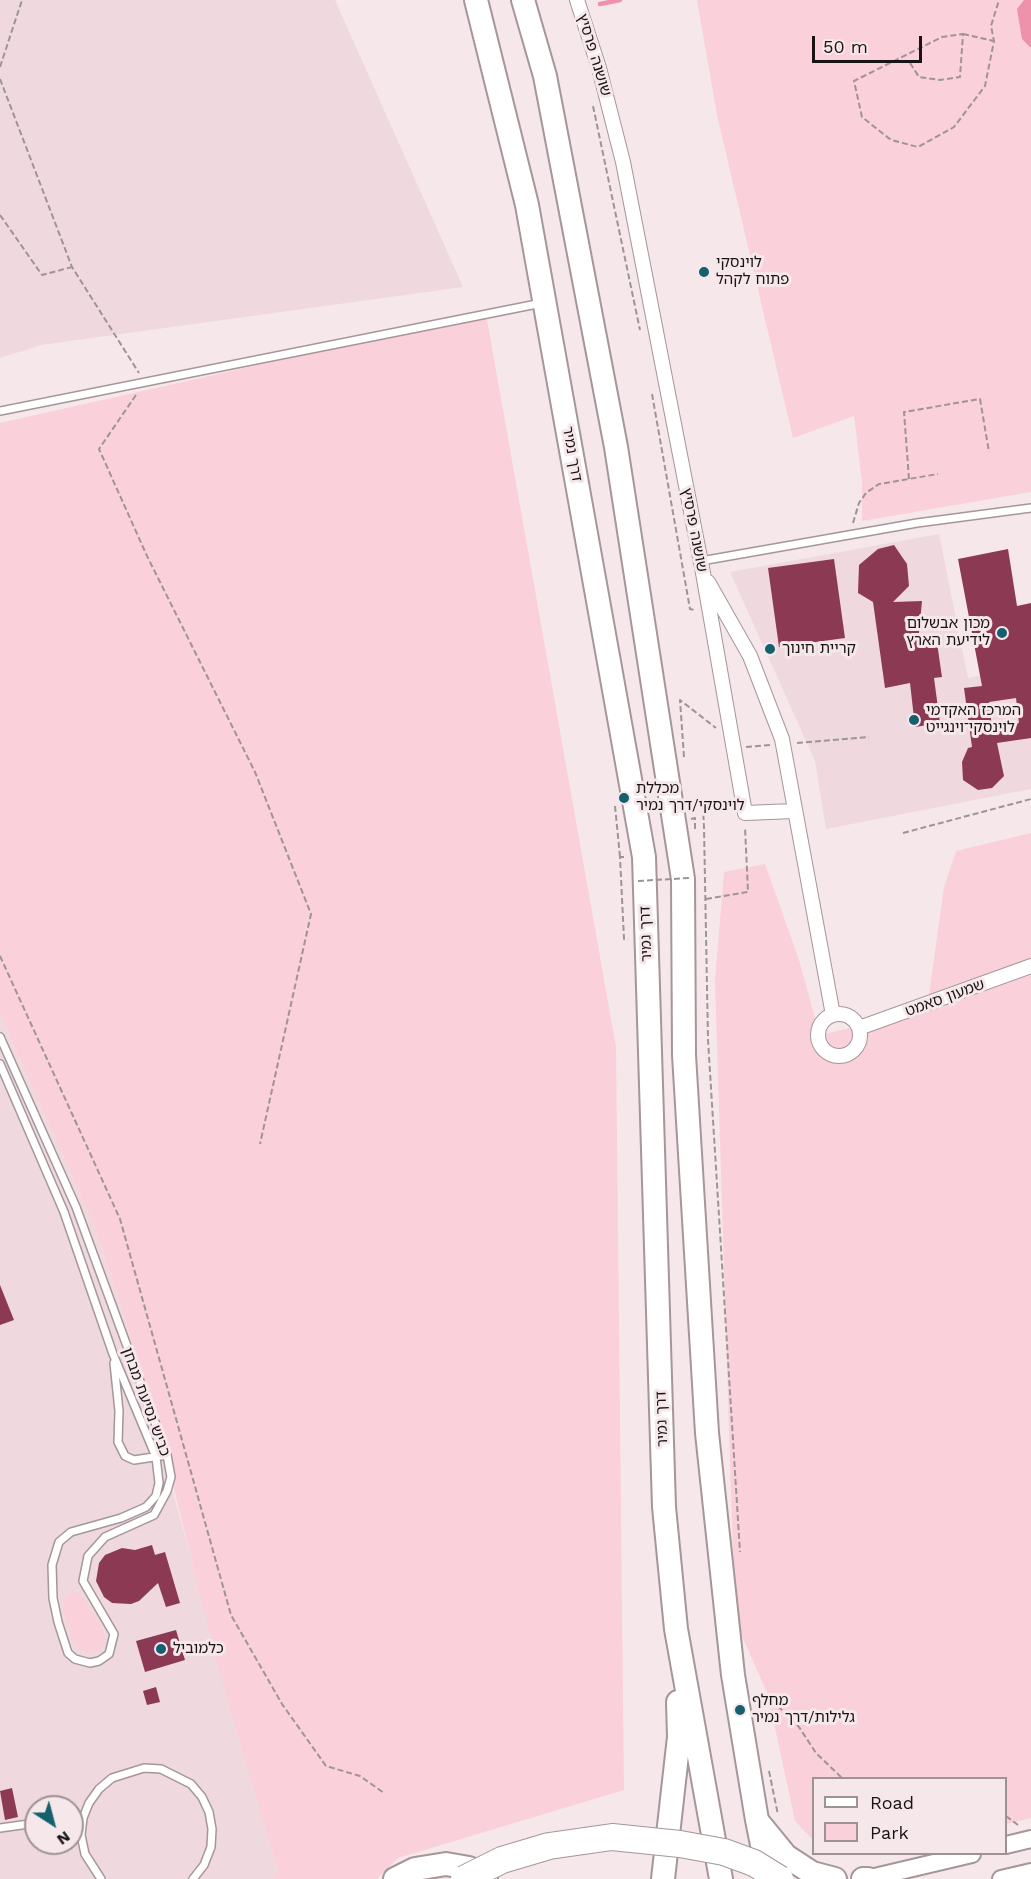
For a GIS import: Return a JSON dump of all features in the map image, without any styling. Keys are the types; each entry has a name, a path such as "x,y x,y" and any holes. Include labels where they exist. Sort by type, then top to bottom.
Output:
{"highway":[{"name":"דרך נמיר","path":"476,0 527,205 644,857 664,1507 676,1629 721,1879"},
{"path":"523,0 545,76 616,447 683,879 684,1055 707,1433 733,1675 756,1820 769,1879"},
{"path":"663,1879 679,1737 676,1629"},
{"path":"756,1820 786,1856 812,1873 835,1879"},
{"path":"464,1879 501,1860 549,1846 582,1839 612,1837 670,1842 724,1852 754,1863 780,1879"},
{"path":"394,1879 415,1869 452,1864 469,1868 486,1879"}],"street":[{"name":"שושנה פרסיץ","path":"577,0 599,68 623,162 702,567 745,813"},
{"path":"702,567 750,656 783,744 833,1015"},
{"path":"745,813 794,811"},
{"name":"שמעון סאמט","path":"859,1028 1031,966"},
{"path":"833,1015 850,1017 859,1028 859,1042 850,1053 844,1056 830,1055 820,1045 818,1031 824,1020 833,1015"},
{"path":"1007,1845 1031,1839"},
{"path":"866,1879 968,1855"},
{"path":"1001,1879 1031,1872"}],"lane":[{"path":"0,411 544,302"},
{"path":"702,567 851,535 1031,508"},
{"name":"כביש נסיעת מבחן","path":"0,1037 76,1208 166,1455 171,1477 168,1491 154,1515 105,1537 88,1556 83,1581 110,1624 113,1643 109,1654 99,1661 83,1663 75,1659 65,1647 53,1598 52,1565 59,1542 71,1532 121,1518 146,1507 156,1496 159,1483 156,1457 113,1354 64,1212 0,1064"},
{"path":"113,1354 119,1411 118,1442 125,1456 134,1460 166,1455"},
{"path":"84,1817 89,1803 99,1789 112,1778 127,1771 144,1768 161,1769 177,1775 190,1784 202,1797 212,1829 211,1847 204,1865 193,1879"},
{"path":"0,1828 24,1825"},
{"path":"84,1843 85,1854 98,1878"}],"path":[{"path":"0,67 22,0"},
{"path":"994,41 963,34 942,37 854,81 862,117 891,140 918,147 954,127 985,86 994,41 991,26 999,0"},
{"path":"910,63 919,77 940,80 960,77 963,34"},
{"path":"0,79 72,267 145,382 99,449 147,556 255,772 311,914 260,1144"},
{"path":"593,107 640,330"},
{"path":"0,215 42,275 72,267"},
{"path":"651,388 690,609 710,614"},
{"path":"909,479 904,412 980,399 989,452"},
{"path":"851,535 854,516 866,493 879,484 938,474"},
{"path":"684,759 680,700 719,730 731,732"},
{"path":"734,748 869,737"},
{"path":"903,833 1031,800"},
{"path":"615,805 620,857"},
{"path":"688,807 703,808 707,899 708,1040 740,1561"},
{"path":"699,900 748,892 745,813"},
{"path":"638,881 689,878"},
{"path":"0,956 120,1219 231,1616 282,1704 326,1766 360,1776 384,1793"},
{"path":"754,1695 772,1700 799,1727 816,1753 840,1777"},
{"path":"1007,1817 1019,1826"}],"shaded area":[{"path":"0,0 335,0 463,287 41,345 0,358"},
{"path":"1024,0 1031,0 1031,48 1022,39 1017,9"},
{"name":"המרכז האקדמי לוינסקי־וינגייט","path":"939,534 968,678 1031,666 1031,789 826,829 815,761 730,572"},
{"path":"0,1014 97,1232 125,1319 278,1872 272,1879 0,1879"}],"green space":[{"path":"697,0 1031,0 1031,492 862,521 862,481 854,416 793,438 717,115"},
{"path":"486,314 616,1047 624,1790 398,1858 377,1879 272,1879 278,1871 219,1670 174,1489 125,1319 97,1232 0,1014 0,423"},
{"path":"1031,833 1031,1818 1007,1824 1007,1777 812,1777 812,1839 795,1821 768,1695 735,1620 715,981 724,872 765,864 799,960 817,1025 824,1034 927,1010 944,887 956,851"},
{"path":"71,1592 79,1593 103,1630 105,1640 100,1651 88,1653 81,1650 71,1639 63,1600"}],"building":[{"path":"894,545 907,564 909,586 893,602 922,601 918,643 936,636 942,677 934,678 940,723 915,727 910,683 885,688 873,602 858,593 859,565 878,549"},
{"path":"1008,549 1017,606 1031,603 1031,738 997,743 1004,776 992,788 978,790 963,780 962,762 968,748 972,747 964,688 982,686 958,559","holes":["1016,698 1019,723 992,727 989,702"]},
{"path":"834,559 845,638 779,647 768,568"},
{"path":"0,1285 14,1320 0,1325"},
{"path":"152,1545 155,1555 165,1552 180,1603 166,1607 158,1583 139,1601 131,1604 112,1603 104,1597 96,1581 99,1563 105,1555 122,1548 135,1550"},
{"path":"176,1630 185,1660 145,1672 136,1641"},
{"path":"156,1687 160,1702 147,1705 143,1691"},
{"path":"12,1788 18,1817 5,1820 0,1791"}],"waterway":[{"path":"600,4 620,0"}],"place":[{"name":"לוינסקי פתוח לקהל","path":"704,272"},
{"name":"מכון אבשלום לידיעת הארץ","path":"1002,633"},
{"name":"קריית חינוך","path":"770,649"},
{"name":"המרכז האקדמי לוינסקי־וינגייט","path":"914,720"},
{"name":"מכללת לוינסקי/דרך נמיר","path":"624,798"},
{"name":"כלמוביל","path":"161,1649"},
{"name":"מחלף גלילות/דרך נמיר","path":"740,1710"}]}
